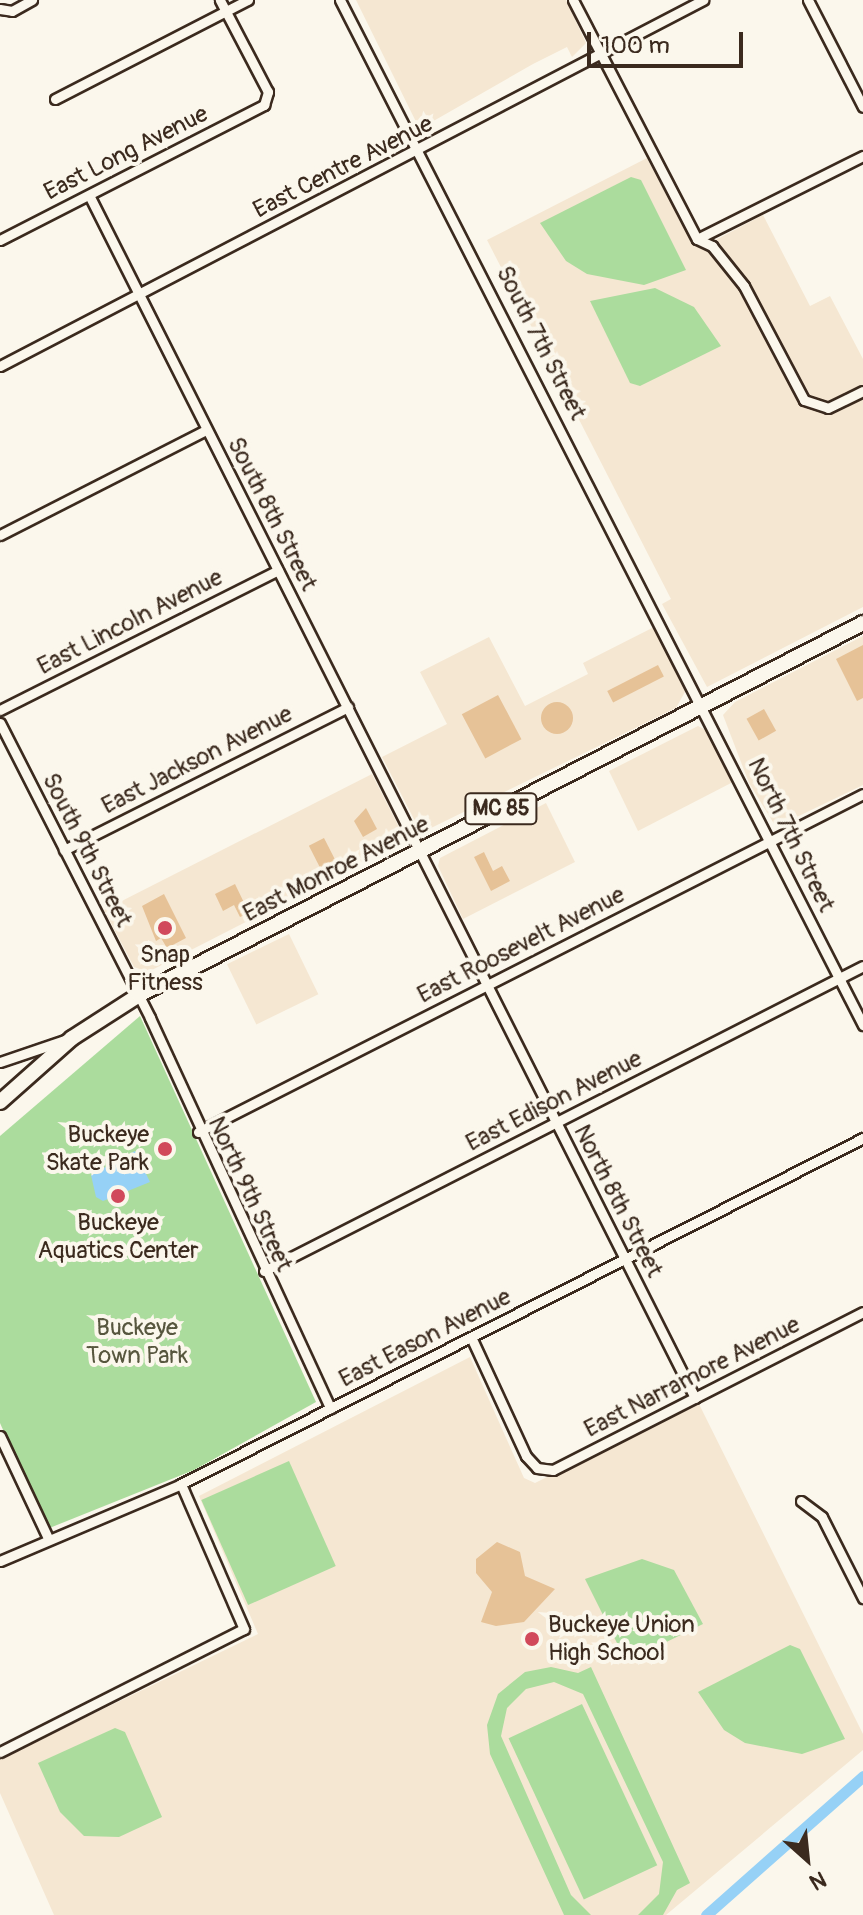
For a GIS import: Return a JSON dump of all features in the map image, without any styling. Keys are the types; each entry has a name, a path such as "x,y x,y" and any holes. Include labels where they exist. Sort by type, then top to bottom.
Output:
{"main road":[{"name":"East Monroe Avenue","path":"72,1038 139,995 863,623"},
{"name":"MC 85","path":"0,1102 72,1038"}],"street":[{"path":"2,11 32,0"},
{"path":"220,0 226,13"},
{"path":"55,99 248,0"},
{"name":"South 7th Street","path":"340,0 704,705"},
{"path":"573,0 697,239 712,246 744,286 804,400 815,408 839,404 863,391"},
{"name":"East Centre Avenue","path":"0,366 419,152 703,0"},
{"path":"808,0 863,107"},
{"name":"East Long Avenue","path":"0,240 268,99 226,13"},
{"path":"697,239 863,156"},
{"name":"South 8th Street","path":"89,195 421,850"},
{"path":"0,535 206,430"},
{"name":"East Lincoln Avenue","path":"0,710 278,570"},
{"name":"North 7th Street","path":"704,705 863,1025"},
{"name":"East Jackson Avenue","path":"64,850 348,707"},
{"name":"South 9th Street","path":"0,723 139,995"},
{"name":"East Roosevelt Avenue","path":"198,1132 863,794"},
{"name":"North 8th Street","path":"421,850 695,1398"},
{"name":"East Edison Avenue","path":"264,1271 863,966"},
{"name":"North 9th Street","path":"139,995 198,1132 330,1408"},
{"name":"East Monroe Avenue","path":"0,1062 72,1038"},
{"name":"East Eason Avenue","path":"0,1561 181,1484 863,1138"},
{"name":"East Narramore Avenue","path":"471,1337 537,1468 553,1470 863,1312"},
{"path":"0,1436 48,1538"},
{"path":"0,1752 244,1629 181,1484"},
{"path":"801,1501 822,1517 863,1598"}],"shaded area":[{"path":"356,0 566,0 586,43 572,57 567,47 533,64 430,123 435,133 423,136"},
{"path":"647,158 691,241 704,246 763,215 810,306 830,296 863,359 863,607 707,687 662,604 671,599 487,240"},
{"path":"656,626 686,690 676,708 427,830 417,825 382,757 447,724 420,672 489,637 525,706 588,674 583,663"},
{"path":"863,636 863,785 776,827 749,783 723,715 735,702"},
{"path":"698,726 708,731 733,782 638,831 609,771"},
{"path":"372,774 403,835 398,844 148,972 134,967 104,910"},
{"path":"546,803 575,862 463,919 438,866 440,858"},
{"path":"289,934 318,994 256,1024 227,964"},
{"name":"Buckeye Union High School","path":"470,1357 524,1478 535,1483 698,1402 863,1734 863,1750 666,1915 54,1915 0,1793 0,1759 258,1634 199,1496"}],"green space":[{"path":"631,177 641,180 686,270 644,285 587,274 566,261 540,223"},
{"path":"655,288 694,307 721,346 640,386 630,383 590,301"},
{"name":"Buckeye Town Park","path":"140,1016 316,1402 194,1470 47,1529 0,1423 0,1136"},
{"path":"289,1461 336,1566 248,1605 201,1500"},
{"path":"642,1559 674,1570 703,1624 640,1655 620,1649 585,1579"},
{"path":"790,1645 800,1649 845,1739 802,1754 745,1743 724,1730 698,1692"},
{"path":"551,1667 578,1673 591,1667 690,1883 677,1890 663,1915 638,1915 659,1894 663,1862 583,1694 554,1682 526,1689 507,1708 501,1736 571,1895 591,1915 564,1915 490,1754 487,1725 498,1694 525,1672"},
{"path":"582,1704 657,1865 584,1900 509,1738"},
{"path":"115,1728 125,1732 162,1817 119,1837 84,1836 60,1812 38,1763"}],"water":[{"path":"135,1151 150,1182 103,1201 96,1197 91,1175"}],"building":[{"path":"863,645 863,698 857,701 836,659"},
{"path":"658,665 664,677 613,702 607,691"},
{"path":"498,695 521,739 485,758 462,714"},
{"path":"557,702 568,707 573,718 568,729 557,734 546,729 541,718 546,707"},
{"path":"764,709 776,731 759,741 747,719"},
{"path":"366,808 377,829 363,837 354,821"},
{"path":"324,838 337,864 322,872 309,846"},
{"path":"484,852 493,871 502,866 510,881 491,891 474,857"},
{"path":"235,884 249,913 240,917 234,905 223,911 215,894"},
{"name":"Snap Fitness","path":"164,894 186,938 167,948 161,938 156,941 142,906"},
{"path":"497,1542 520,1552 525,1576 555,1589 524,1622 496,1626 481,1622 492,1592 476,1573 476,1559"}],"waterway":[{"path":"706,1915 863,1776"}],"place":[{"name":"Snap Fitness","path":"165,928"},
{"name":"Buckeye Skate Park","path":"165,1149"},
{"name":"Buckeye Aquatics Center","path":"118,1196"},
{"name":"Buckeye Union High School","path":"532,1639"}]}
